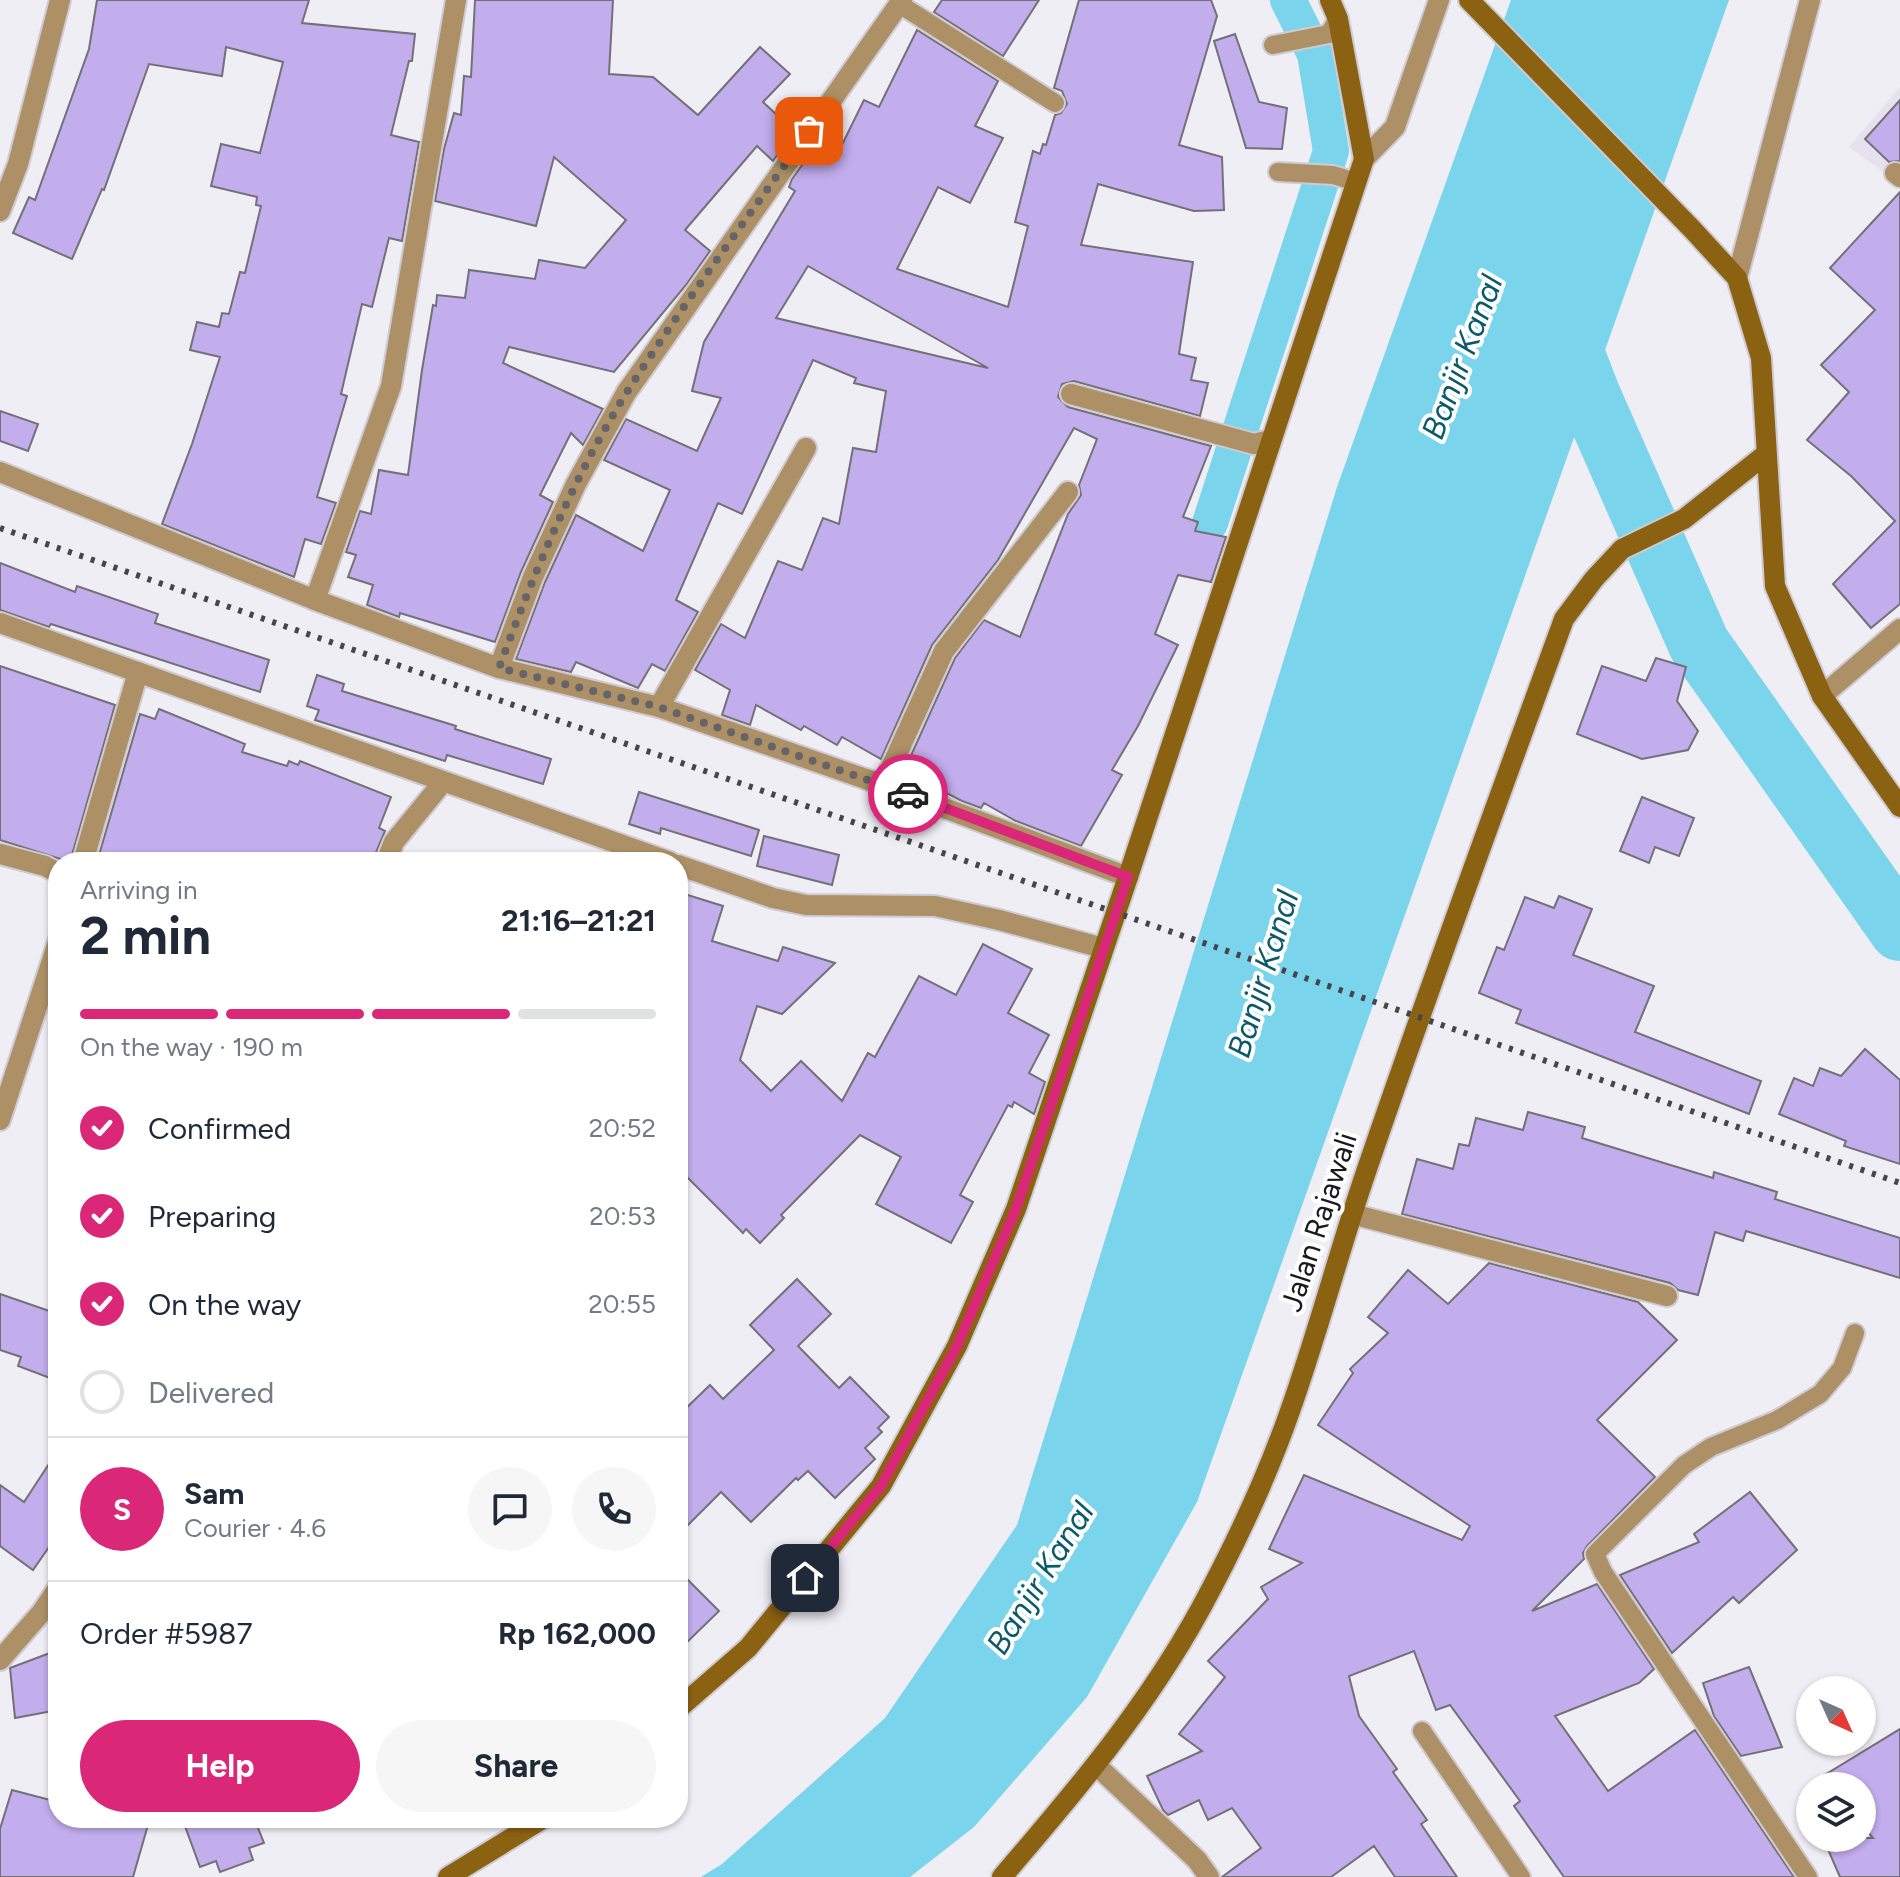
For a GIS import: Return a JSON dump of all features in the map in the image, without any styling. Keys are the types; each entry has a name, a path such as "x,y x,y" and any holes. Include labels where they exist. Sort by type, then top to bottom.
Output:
{"street":[{"path":"0,211 18,164 60,0"},
{"path":"315,600 391,386 456,0"},
{"path":"688,1700 748,1648 881,1486 957,1346 1016,1209 1128,877 1262,442 1364,159 1395,127 1439,0"},
{"path":"1469,0 1737,278 1761,358 1775,586 1822,696 1900,807"},
{"path":"1737,278 1810,0"},
{"path":"499,668 533,577 576,484 626,393 901,2"},
{"path":"1332,18 1364,159"},
{"path":"1071,394 1207,432 1262,442"},
{"path":"659,707 806,448"},
{"name":"Jalan Rajawali","path":"1002,1877 1097,1766 1133,1717 1200,1609 1243,1522 1289,1413 1418,1019 1564,619 1594,579 1622,549 1684,519 1766,454"},
{"path":"0,472 315,600 499,668 659,707 883,785 1128,877"},
{"path":"883,785 944,651 1068,492"},
{"path":"0,623 642,852"},
{"path":"1822,696 1900,629"},
{"path":"86,852 138,672"},
{"path":"390,852 394,842 443,782"},
{"path":"0,854 48,868"},
{"path":"688,868 773,898 806,905 935,906 1103,948"},
{"path":"0,1120 48,973"},
{"path":"1352,1214 1667,1296"},
{"path":"0,1660 48,1603"},
{"path":"1097,1766 1197,1860 1209,1877"},
{"path":"448,1877 528,1828"}],"lane":[{"path":"901,2 1055,103"},
{"path":"1281,43 1332,18"},
{"path":"1284,172 1333,175 1356,182"},
{"path":"1808,1877 1603,1572 1595,1554 1684,1465 1711,1447 1777,1420 1820,1394 1842,1368 1855,1333"},
{"path":"1422,1731 1521,1877"}],"shaded area":[{"path":"1900,87 1900,184 1849,147"}],"water":[{"name":"Banjir Kanal","path":"1511,0 1729,0 1197,1502 1087,1697 974,1827 910,1877 701,1877 722,1864 885,1718 1017,1525 1337,487"}],"building":[{"path":"97,0 309,0 302,23 415,34 412,61 409,61 391,135 419,142 402,241 389,238 372,307 362,304 341,394 347,396 317,497 336,503 321,544 305,539 294,577 162,524 220,357 190,350 197,322 219,327 222,313 229,314 240,272 245,273 261,206 256,205 257,197 211,186 221,144 260,153 283,62 226,47 222,76 149,64 104,190 72,259 13,233 29,197 35,200 89,49"},
{"path":"475,0 613,0 609,74 653,77 698,115 760,47 790,74 763,102 794,131 773,161 757,146 685,230 710,251 614,372 509,347 503,363 603,409 583,445 571,433 540,495 553,502 521,572 495,642 400,613 399,617 367,605 373,585 348,577 356,555 346,552 360,511 371,514 379,470 408,475 422,370 437,295 465,298 469,270 535,279 539,260 585,268 626,220 554,157 536,226 435,201 454,113 461,115 464,76 471,77"},
{"path":"942,0 1039,0 1003,56 934,12"},
{"path":"1079,0 1211,0 1217,16 1179,145 1222,157 1224,210 1194,211 1098,184 1081,245 1193,262 1179,354 1196,358 1191,380 1208,383 1200,416 1074,381 1062,384 1058,397 1068,407 1211,446 1183,517 1198,522 1195,531 1226,537 1211,582 1178,575 1155,634 1178,645 1138,726 1112,770 1122,775 1081,846 1016,821 984,803 981,808 962,801 904,771 955,658 984,620 1020,637 1068,514 1081,495 1079,485 1097,439 1074,428 998,560 932,645 881,759 842,737 837,745 804,726 801,730 756,705 750,725 722,715 730,690 695,670 721,624 745,638 778,561 802,570 823,518 839,524 853,448 876,452 886,391 854,383 856,378 813,360 742,514 718,503 676,600 698,612 665,671 652,664 638,688 576,662 571,672 516,659 545,582 576,515 643,551 670,490 604,460 626,419 697,451 721,398 692,391 704,342 795,191 789,187 792,179 815,147 836,157 864,100 879,107 917,30 998,81 975,126 1003,138 970,203 938,187 897,269 1008,307 1028,226 1015,222 1033,151 1040,154 1055,115 1061,113 1067,104 1062,91 1054,88","holes":["808,266 988,368 776,318"]},
{"path":"1235,34 1259,102 1287,108 1282,149 1246,148 1214,41"},
{"path":"1900,100 1900,161 1889,162 1865,139"},
{"path":"1900,192 1900,604 1871,628 1833,584 1895,521 1851,476 1807,440 1849,392 1821,365 1875,310 1830,268"},
{"path":"0,411 38,424 28,451 0,441"},
{"path":"0,563 75,592 77,586 158,614 155,623 269,660 260,692 0,610"},
{"path":"1656,658 1686,667 1677,701 1698,731 1688,750 1642,759 1577,734 1602,666 1646,681"},
{"path":"0,666 115,705 73,852 48,852 48,855 0,840"},
{"path":"317,675 344,684 342,691 551,759 543,784 447,755 445,761 315,720 319,710 307,706"},
{"path":"159,709 245,744 242,752 287,766 289,761 298,765 300,761 391,797 379,828 385,831 376,852 100,852 140,714 155,719"},
{"path":"639,792 759,830 751,856 661,828 660,834 629,824"},
{"path":"1642,797 1694,818 1679,856 1655,847 1649,863 1620,851"},
{"path":"764,836 839,855 832,885 757,866"},
{"path":"688,895 723,906 712,941 778,961 783,947 835,963 782,1014 757,1006 740,1060 771,1091 801,1061 842,1101 868,1053 875,1057 919,976 956,995 983,944 1032,969 1008,1013 1049,1035 1029,1073 1045,1082 1034,1114 1014,1102 1012,1107 1008,1105 960,1195 973,1202 951,1243 876,1204 901,1157 860,1135 781,1215 784,1218 760,1243 746,1229 743,1233 688,1178"},
{"path":"1559,896 1592,909 1573,955 1654,986 1635,1032 1761,1081 1749,1114 1516,1023 1521,1010 1479,993 1497,947 1504,950 1525,897 1554,908"},
{"path":"1865,1049 1900,1080 1900,1164 1844,1146 1846,1141 1779,1114 1794,1078 1813,1086 1820,1068 1841,1076"},
{"path":"1528,1112 1585,1127 1582,1138 1713,1178 1714,1172 1777,1192 1775,1199 1900,1238 1900,1278 1746,1231 1743,1241 1715,1232 1698,1295 1678,1290 1670,1283 1402,1214 1417,1159 1453,1169 1459,1144 1469,1146 1476,1118 1523,1130"},
{"path":"1489,1263 1638,1302 1677,1340 1597,1420 1655,1477 1587,1546 1584,1559 1532,1611 1597,1584 1654,1669 1639,1683 1555,1716 1608,1791 1695,1730 1794,1877 1564,1877 1514,1806 1520,1801 1450,1705 1436,1710 1414,1651 1349,1676 1359,1716 1397,1769 1393,1772 1427,1820 1421,1824 1457,1877 1395,1877 1374,1846 1331,1877 1222,1877 1261,1848 1232,1808 1208,1820 1199,1800 1168,1815 1163,1810 1147,1776 1202,1751 1179,1734 1225,1677 1208,1661 1268,1599 1261,1587 1302,1563 1269,1549 1304,1475 1462,1540 1470,1526 1318,1425 1353,1373 1350,1369 1388,1333 1368,1317 1408,1270 1448,1304"},
{"path":"797,1279 831,1314 798,1346 839,1388 850,1377 889,1417 878,1428 882,1432 865,1448 875,1459 835,1498 808,1471 798,1480 796,1478 751,1522 721,1492 688,1525 688,1406 710,1385 723,1399 774,1350 750,1325"},
{"path":"0,1294 48,1311 48,1377 18,1366 21,1357 0,1350"},
{"path":"48,1465 48,1548 33,1570 0,1546 0,1485 24,1502"},
{"path":"1750,1492 1797,1550 1739,1603 1733,1597 1672,1653 1620,1575 1699,1542 1694,1534"},
{"path":"688,1580 719,1611 688,1641"},
{"path":"48,1654 48,1712 15,1718 10,1668"},
{"path":"1749,1667 1782,1747 1741,1756 1714,1716 1703,1683"},
{"path":"1900,1729 1900,1877 1840,1877 1829,1852 1876,1852 1876,1772 1830,1772 1856,1756 1876,1756 1876,1744"},
{"path":"12,1790 48,1799 48,1828 147,1828 133,1877 0,1877 0,1829"},
{"path":"186,1828 258,1828 264,1843 249,1848 253,1860 220,1872 216,1861 200,1867"}],"waterway":[{"path":"1210,523 1331,151 1315,54 1288,0"},
{"path":"1559,316 1589,394 1699,644 1900,930"}],"railway":[{"path":"0,528 1900,1183"}],"way so far":[{"path":"809,131 626,393 576,484 533,577 499,668 659,707 908,794"}],"route":[{"path":"805,1578 881,1486 957,1346 1016,1209 1128,877 908,794"}]}
